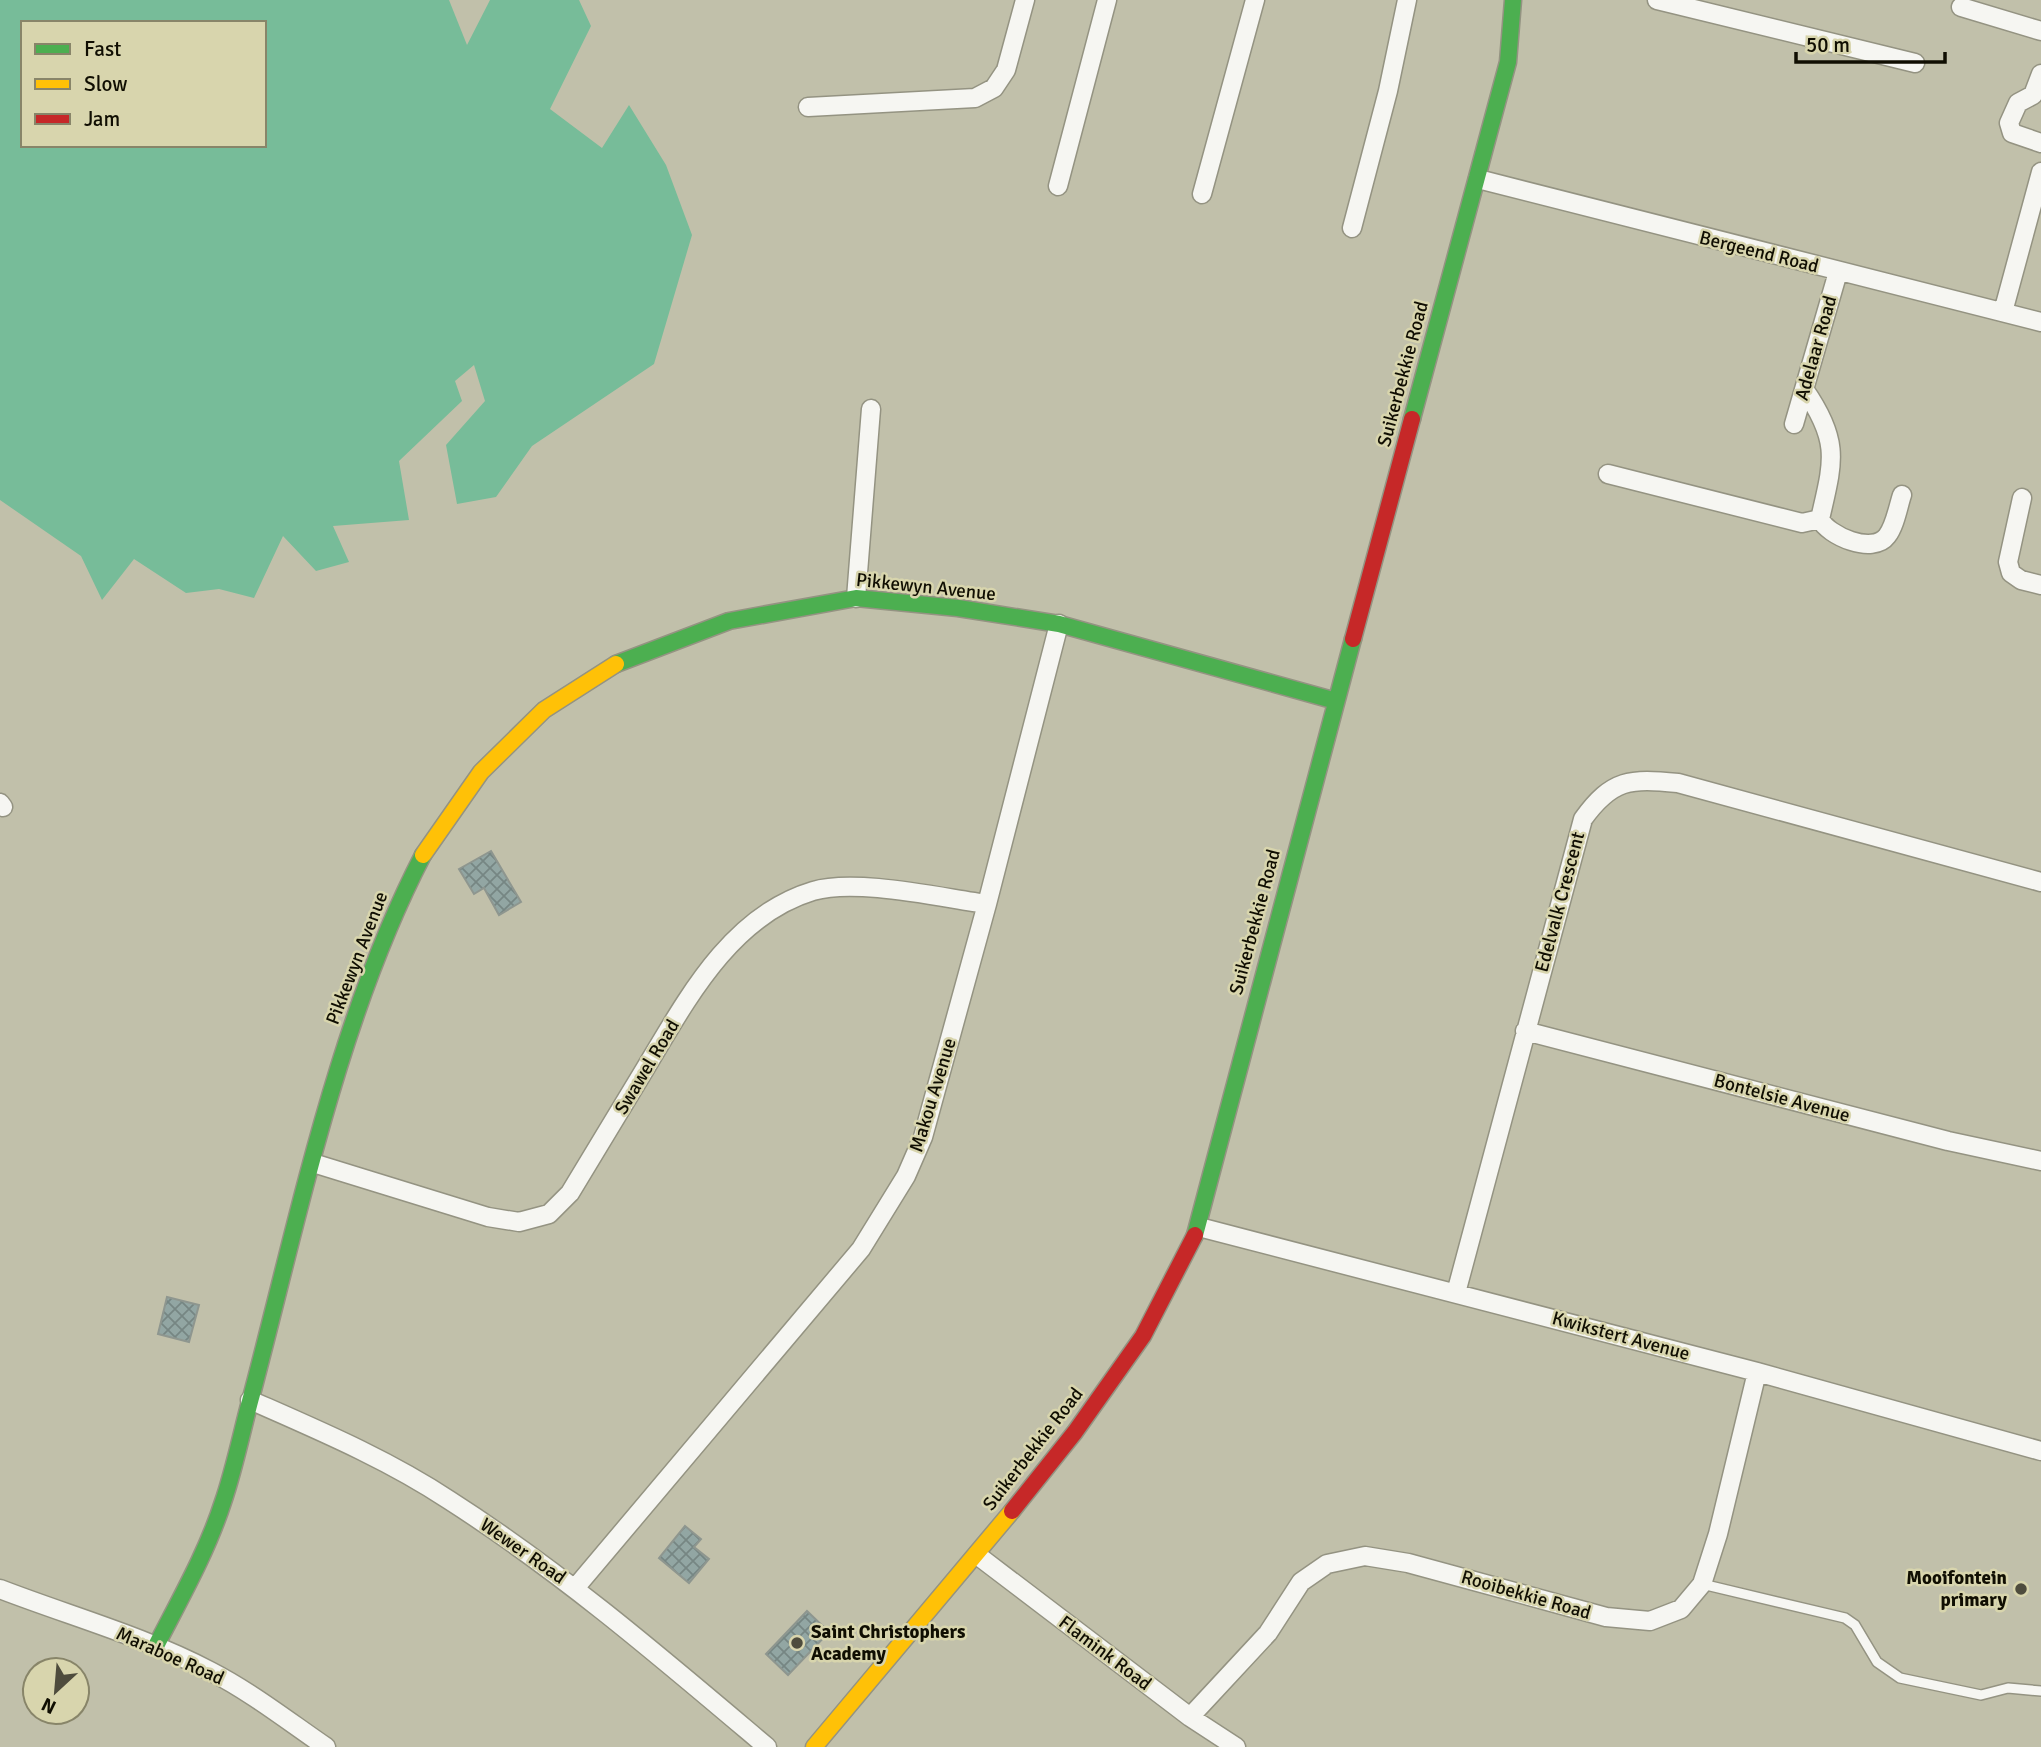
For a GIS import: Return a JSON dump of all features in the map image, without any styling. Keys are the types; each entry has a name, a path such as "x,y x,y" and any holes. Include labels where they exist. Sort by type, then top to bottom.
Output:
{"street":[{"path":"807,107 975,98 995,88 1006,70 1025,0"},
{"path":"1058,186 1107,0"},
{"path":"1202,194 1255,0"},
{"path":"1352,228 1388,91 1406,0"},
{"name":"Suikerbekkie Road","path":"815,1747 977,1556 1075,1432 1143,1336 1199,1227 1336,701 1508,62 1513,0"},
{"path":"1657,0 1915,63"},
{"path":"1961,7 2041,31"},
{"path":"2041,74 2034,95 2018,103 2009,123 2012,133 2041,142"},
{"path":"2003,312 2041,172"},
{"name":"Bergeend Road","path":"1478,179 2041,322"},
{"name":"Adelaar Road","path":"1794,424 1838,272"},
{"path":"1804,389 1830,440 1833,458 1820,519 1824,526 1836,535 1861,543 1880,542 1888,536 1902,495"},
{"path":"856,598 871,409"},
{"path":"1608,474 1802,523 1820,519"},
{"path":"2022,498 2008,562 2011,573 2021,580 2041,585"},
{"name":"Pikkewyn Avenue","path":"156,1646 210,1538 235,1462 313,1163 355,1018 391,915 432,838 481,772 544,710 623,659 729,621 856,598 958,608 1059,625 1336,701"},
{"name":"Makou Avenue","path":"576,1587 860,1249 906,1176 923,1137 988,904 1059,625"},
{"name":"Edelvalk Crescent","path":"1456,1293 1583,820 1598,798 1618,784 1643,779 1678,783 2041,882"},
{"name":"Swawel Road","path":"313,1163 488,1217 519,1222 549,1214 570,1193 697,985 732,942 775,908 814,891 859,888 988,904"},
{"name":"Bontelsie Avenue","path":"1525,1031 1935,1138 2041,1161"},
{"name":"Kwikstert Avenue","path":"1199,1227 1757,1372 2041,1451"},
{"name":"Rooibekkie Road","path":"1190,1717 1268,1633 1301,1582 1327,1564 1365,1556 1408,1563 1606,1617 1650,1622 1681,1609 1702,1584 1732,1483 1757,1372"},
{"name":"Wewer Road","path":"250,1400 354,1446 447,1499 576,1587 767,1747"},
{"name":"Flamink Road","path":"977,1556 1190,1717 1236,1747"},
{"name":"Maraboe Road","path":"0,1589 156,1646 236,1685 326,1747"}],"lane":[{"path":"1702,1584 1845,1618 1855,1625 1877,1662 1900,1678 1981,1695 2008,1688 2041,1690"}],"shaded area":[{"path":"0,0 449,0 467,45 490,0 579,0 591,26 550,109 602,148 629,105 666,165 692,235 654,364 532,446 496,497 457,504 446,445 485,401 474,365 455,381 462,401 399,461 409,520 333,526 349,562 316,571 283,536 254,598 219,589 186,593 134,559 102,600 81,556 0,500"}],"building":[{"path":"491,851 521,902 499,915 484,888 474,894 459,869"},
{"path":"167,1297 199,1305 189,1342 158,1334"},
{"path":"685,1526 701,1539 694,1547 709,1559 689,1583 659,1558"},
{"name":"Saint Christophers Academy","path":"807,1611 829,1632 788,1675 766,1654"}],"traffic: fast":[{"path":"1412,419 1508,62 1513,0"},
{"path":"616,664 729,621 856,598 958,608 1059,624 1336,701"},
{"path":"1195,1235 1353,639"},
{"path":"156,1646 217,1521 235,1462 304,1188 344,1051 393,918 423,855"}],"traffic: slow":[{"path":"423,855 481,772 544,710 616,664"},
{"path":"814,1747 1012,1511"}],"traffic: jam":[{"path":"1353,639 1412,419"},
{"path":"1012,1511 1075,1432 1143,1336 1195,1235"}],"place":[{"name":"Mooifontein primary","path":"2021,1589"},
{"name":"Saint Christophers Academy","path":"797,1643"}]}
